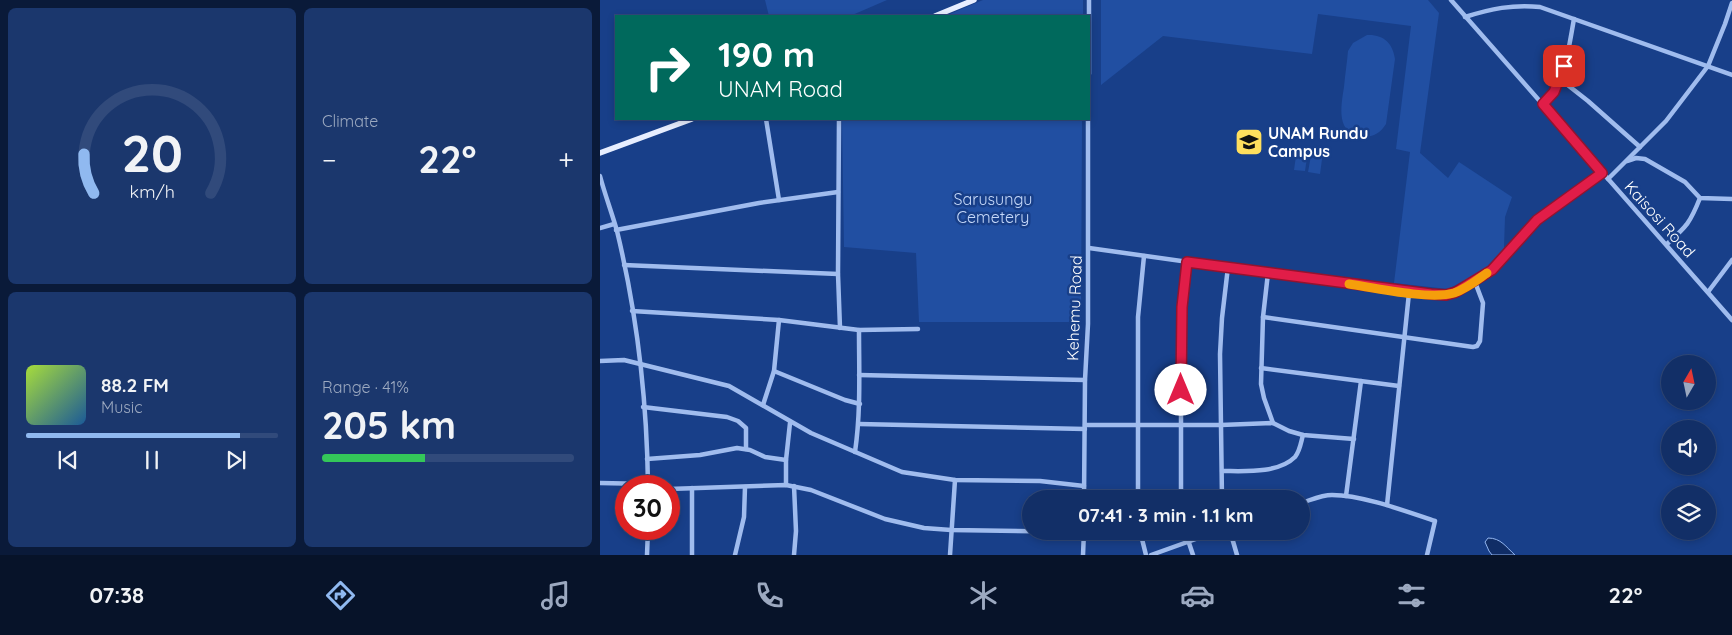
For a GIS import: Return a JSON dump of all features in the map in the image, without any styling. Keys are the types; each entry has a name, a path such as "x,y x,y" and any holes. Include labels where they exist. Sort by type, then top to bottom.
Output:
{"main road":[{"path":"937,15 974,0"},
{"path":"600,153 689,120"}],"street":[{"path":"1089,0 1089,15"},
{"name":"Kaisosi Road","path":"1451,0 1732,320"},
{"path":"1608,178 1666,121 1708,66 1732,3"},
{"path":"1465,17 1494,8 1523,5 1540,7 1732,75"},
{"path":"1543,104 1554,92 1560,79 1574,19"},
{"path":"1560,79 1640,147"},
{"path":"766,120 778,200"},
{"path":"839,120 838,274 840,328"},
{"name":"Kehemu Road","path":"1084,490 1085,380 1088,324 1088,120"},
{"path":"1624,163 1634,158 1646,159 1684,182 1700,198 1732,199"},
{"path":"1088,248 1410,292 1446,295 1475,282 1492,270 1537,220 1602,173"},
{"path":"600,176 616,230 632,312 640,363 648,475"},
{"path":"616,230 778,200 838,192"},
{"path":"1667,244 1692,219 1700,198"},
{"path":"600,228 614,224"},
{"path":"1138,490 1138,317 1144,256"},
{"path":"1708,292 1732,260"},
{"path":"1181,490 1181,330 1187,262"},
{"path":"624,265 838,274"},
{"path":"1222,490 1222,318 1228,267"},
{"path":"1268,273 1263,317 1261,384 1273,423"},
{"path":"1263,317 1468,347 1477,346 1480,341 1483,303 1475,282"},
{"path":"1388,506 1410,292"},
{"path":"632,312 779,320 858,330 918,329"},
{"path":"763,405 774,371 779,320"},
{"path":"855,452 860,404 858,330"},
{"path":"600,361 624,360 721,383 738,390 790,423 902,472 955,480 1040,481 1084,486"},
{"path":"1261,368 1399,386"},
{"path":"774,371 845,400 860,404"},
{"path":"859,375 1085,380"},
{"path":"1346,496 1361,381"},
{"path":"644,407 732,418 746,428 746,449"},
{"path":"786,485 786,460 790,423"},
{"path":"859,424 1085,427 1273,423 1290,432 1303,435 1354,439"},
{"path":"1222,471 1261,471 1280,465 1294,458 1300,448 1303,435"},
{"path":"647,459 700,455 737,448 746,449 765,457 786,460"},
{"path":"950,555 955,480"},
{"path":"600,483 615,484"},
{"path":"680,489 786,485 810,490 899,523 951,530 1022,531"},
{"path":"794,486 796,531 794,555"},
{"path":"735,555 744,517 745,487"},
{"path":"692,488 692,555"},
{"path":"1310,501 1330,495 1346,496 1388,506 1434,521 1427,555"},
{"path":"648,540 648,555"},
{"path":"1084,540 1084,555"},
{"path":"1142,540 1146,555"},
{"path":"1151,555 1194,540"},
{"path":"1233,540 1237,555"},
{"path":"1189,542 1193,555"}],"green space":[{"path":"765,0 887,0 852,15 769,15"},
{"path":"983,0 1083,0 1083,15 947,15"},
{"path":"1101,0 1428,0 1439,13 1420,153 1448,178 1459,162 1512,197 1505,217 1504,248 1483,271 1448,289 1394,283 1410,152 1396,149 1411,26 1318,14 1312,54 1163,36 1101,85"},
{"path":"1367,35 1378,36 1386,41 1392,48 1395,59 1386,124 1377,134 1364,137 1348,131 1344,125 1341,111 1348,51 1353,43"},
{"name":"Sarusungu Cemetery","path":"842,120 1082,120 1081,322 919,322 916,253 844,247"},
{"path":"1297,149 1308,151 1305,171 1294,170"},
{"path":"1312,150 1323,152 1320,174 1308,172"}],"shaded area":[{"path":"1488,538 1500,541 1515,555 1492,555 1485,542"}],"slow traffic":[{"path":"1349,284 1446,295 1475,282 1487,273"}],"place":[{"name":"UNAM Rundu Campus","path":"1249,142"}],"route":[{"path":"1181,390 1182,307 1187,262 1410,292 1446,295 1475,282 1492,270 1537,220 1602,173 1543,104 1557,87 1564,66"}]}
